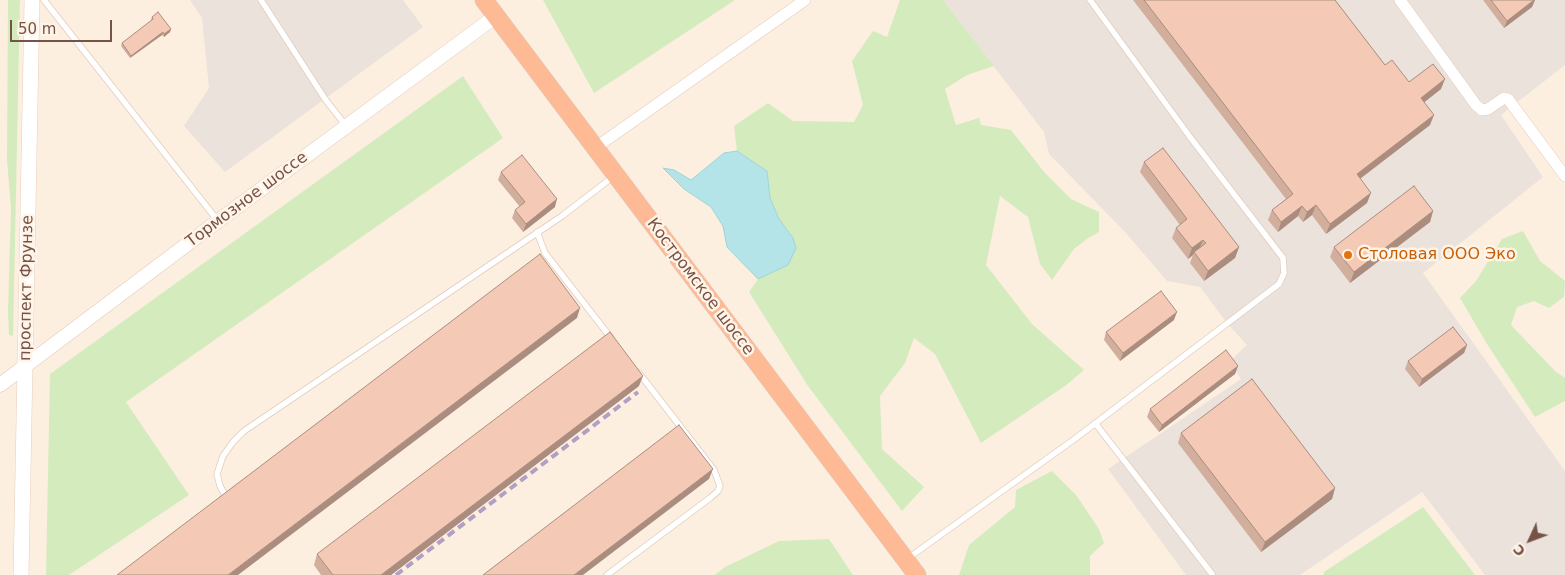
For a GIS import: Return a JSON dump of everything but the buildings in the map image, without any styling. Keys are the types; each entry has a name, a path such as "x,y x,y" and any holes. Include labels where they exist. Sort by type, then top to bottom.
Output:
{"highway":[{"name":"Костромское шоссе","path":"484,0 917,575"}],"main road":[{"name":"проспект Фрунзе","path":"22,575 32,0"}],"street":[{"path":"595,148 806,0"},
{"path":"1400,0 1476,105 1482,110 1488,109 1504,98 1508,99 1565,176"},
{"name":"Тормозное шоссе","path":"0,385 496,16"}],"lane":[{"path":"44,0 218,221"},
{"path":"261,0 325,99 346,126"},
{"path":"905,560 1096,423 1279,284 1284,273 1283,258 1190,137 1090,0"},
{"path":"226,497 220,486 217,474 223,456 244,430 562,216 616,175"},
{"path":"537,232 545,253 618,346"},
{"path":"538,259 545,253"},
{"path":"607,575 710,498 718,491 720,486 714,470 636,369"},
{"path":"1096,423 1212,574"},
{"path":"218,503 234,491"}],"shaded area":[{"path":"190,0 403,0 423,27 225,172 184,126 209,88 202,18"},
{"path":"943,0 1565,0 1565,65 1501,115 1543,177 1423,273 1565,471 1565,575 1485,575 1422,492 1300,575 1186,575 1108,469 1241,379 1230,361 1247,345 1227,323 1200,287 1167,281 1125,232 1049,154 1044,132"}],"green space":[{"path":"8,0 20,0 13,336 9,335 8,312 11,209 7,160"},
{"path":"543,0 735,0 594,93"},
{"path":"900,0 943,0 994,66 967,75 945,89 956,125 979,118 981,125 1011,130 1045,173 1071,199 1099,212 1099,232 1074,249 1052,280 1040,264 1028,217 1000,196 986,265 1032,324 1084,370 1065,386 981,443 935,354 914,338 905,363 880,396 882,449 924,487 902,511 808,386 749,292 758,279 788,265 793,238 779,219 770,198 767,171 737,151 734,126 768,103 793,121 854,122 863,105 852,61 873,31 887,37"},
{"path":"463,76 503,138 126,402 189,495 69,575 46,575 50,374"},
{"path":"1523,231 1540,261 1565,281 1564,297 1549,308 1534,301 1517,307 1511,325 1555,371 1565,378 1565,401 1535,417 1487,344 1460,298 1476,281 1502,239"},
{"path":"1052,471 1076,495 1099,529 1104,543 1090,556 1090,575 959,575 969,545 1015,507 1016,490"},
{"path":"1423,507 1475,575 1324,575 1324,572"},
{"path":"829,539 853,575 715,575 725,567 779,541"}],"water":[{"path":"737,151 767,171 770,198 779,219 793,238 796,248 788,265 758,279 727,247 723,226 711,207 684,189 663,168 674,170 691,180 724,153"}],"railway":[{"path":"396,575 638,392"}],"place":[{"name":"Столовая ООО Эко","path":"1348,255"}]}
